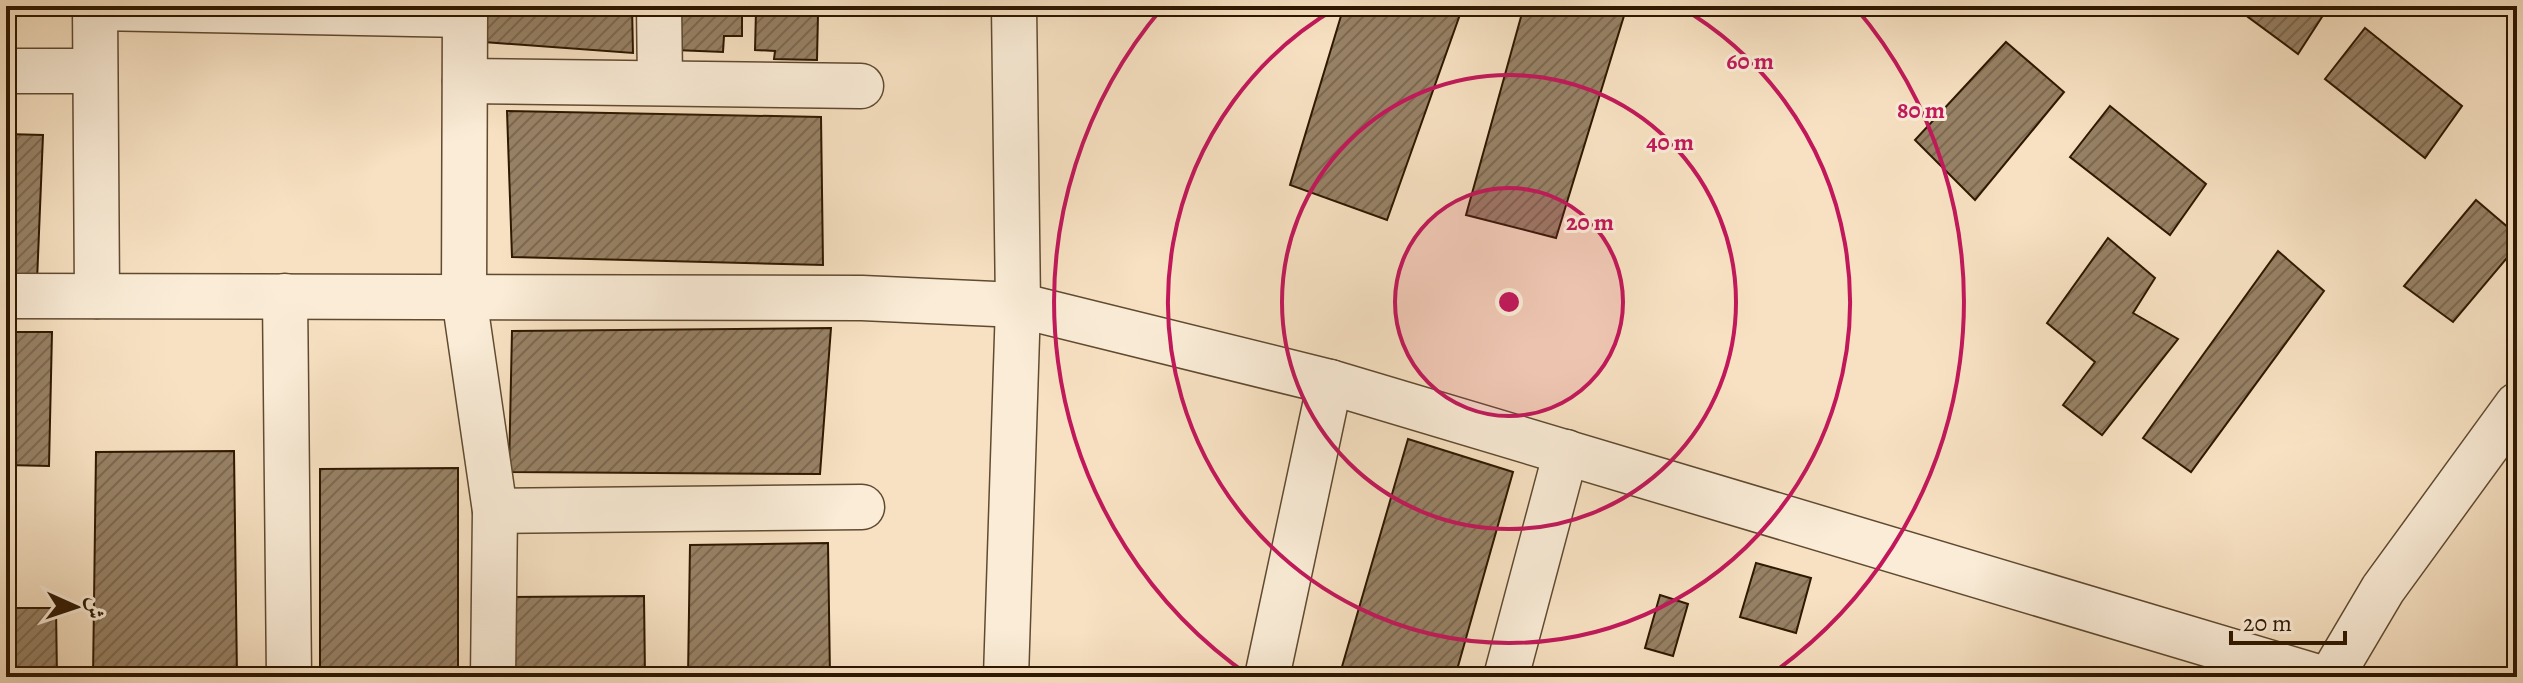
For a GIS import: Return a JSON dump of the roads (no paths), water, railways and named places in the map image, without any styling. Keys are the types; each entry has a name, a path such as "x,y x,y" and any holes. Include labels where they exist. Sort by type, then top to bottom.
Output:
{"street":[{"path":"659,6 660,81"},
{"path":"1006,677 1018,305 1014,6"},
{"path":"97,296 95,7 465,11 464,297 495,511 493,677"},
{"path":"6,71 94,71"},
{"path":"465,81 660,81 861,86"},
{"path":"6,296 862,298 1018,305 1330,382 2318,677"},
{"path":"285,296 289,677"},
{"path":"1267,677 1330,382"},
{"path":"2331,677 2383,589 2517,405"},
{"path":"1506,677 1566,452"},
{"path":"495,511 862,507"}]}
